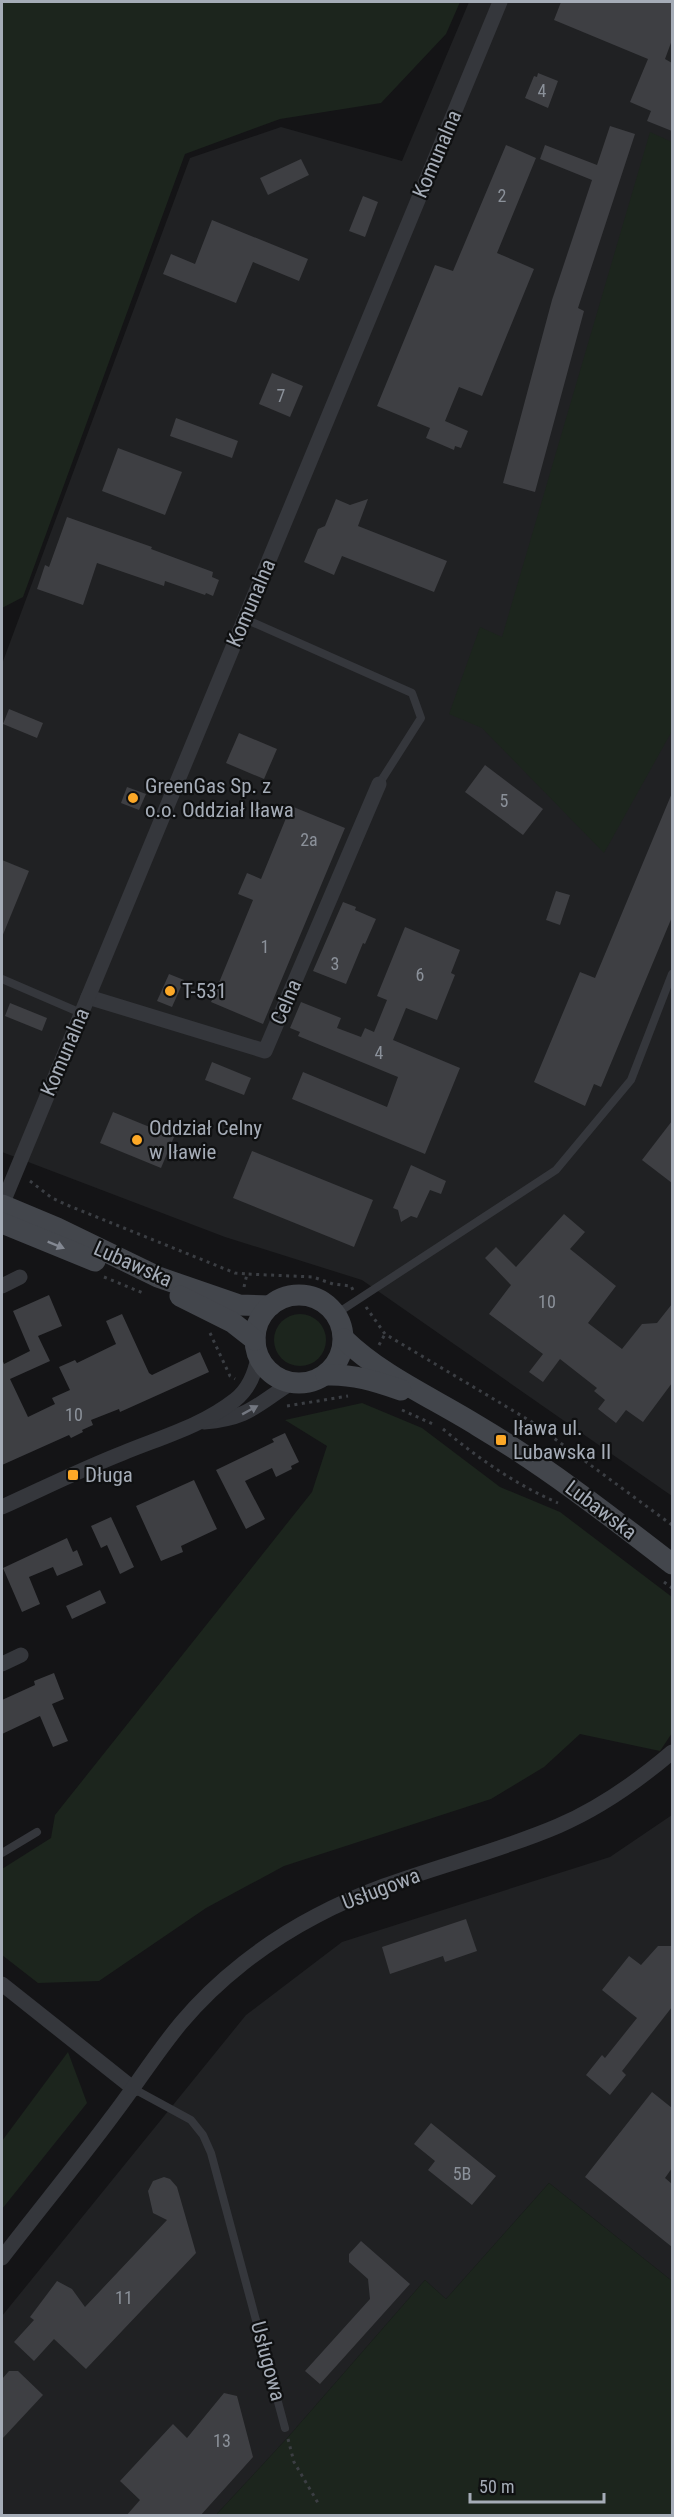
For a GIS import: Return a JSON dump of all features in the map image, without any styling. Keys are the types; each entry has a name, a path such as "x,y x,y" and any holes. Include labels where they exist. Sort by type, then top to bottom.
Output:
{"main road":[{"name":"Lubawska","path":"2,1205 57,1228 236,1313 257,1349"},
{"name":"Lubawska","path":"2,1223 176,1294 236,1313 270,1306"},
{"path":"305,1295 322,1301 336,1314 344,1339 339,1359 326,1375 309,1382 291,1383 271,1374 257,1349 259,1322 270,1306 286,1297 305,1295"},
{"name":"Lubawska","path":"344,1339 370,1362 477,1425 580,1493 669,1570"},
{"name":"Lubawska","path":"326,1375 346,1374 363,1377 435,1402"}],"street":[{"name":"Komunalna","path":"2,1205 500,2"},
{"name":"Celna","path":"88,996 265,1051 379,784"},
{"path":"2,1286 20,1277"},
{"path":"2,1507 122,1453 204,1422 236,1400 247,1388 256,1373 257,1349"},
{"path":"204,1422 229,1420 248,1413 291,1383"},
{"path":"2,1664 21,1655"},
{"name":"Usługowa","path":"2,2258 134,2089 182,2022 224,1980 269,1944 316,1916 365,1894 560,1825 632,1784 672,1752"},
{"name":"Usługowa","path":"2,1984 134,2089"}],"lane":[{"path":"245,619 412,693 421,718 379,784"},
{"path":"336,1314 556,1170 631,1080 672,974"},
{"path":"2,979 81,1013"},
{"path":"2,1853 37,1832"},
{"name":"Usługowa","path":"134,2089 191,2120 203,2135 211,2153 285,2428"}],"path":[{"path":"15,1173 36,1184 59,1202 235,1273 313,1277 333,1284 351,1286 385,1334 532,1422 672,1525"},
{"path":"209,1332 216,1344 236,1313 247,1274"},
{"path":"98,1275 150,1296"},
{"path":"400,1409 441,1428 483,1462 526,1490 562,1506"},
{"path":"669,1570 672,1588"},
{"path":"285,2428 294,2462 318,2503"}],"shaded area":[{"path":"2,2 460,2 446,34 381,103 280,119 185,154 23,597 2,608"},
{"path":"469,2 672,2 672,1496 362,1280 225,1237 2,1152 2,664 190,158 281,127 402,161"},
{"path":"650,132 672,142 672,731 604,853 482,728 449,714 480,627 502,637"},
{"path":"295,1314 305,1314 315,1318 322,1325 326,1340 322,1355 315,1362 305,1366 295,1366 285,1362 278,1355 274,1345 274,1335 278,1325 285,1318"},
{"path":"362,1403 422,1428 500,1487 560,1512 672,1597 672,1733 660,1751 580,1734 544,1767 491,1799 284,1866 206,1908 99,1981 38,1983 2,1955 2,1869 51,1838 55,1815 312,1492 327,1446 285,1420"},
{"path":"672,1815 672,2281 549,2183 446,2299 425,2280 289,2436 216,2515 2,2516 2,2316 246,2015 342,1942 610,1857"},
{"path":"68,2052 87,2103 2,2209 2,2141"},
{"path":"549,2183 672,2281 672,2515 216,2515 289,2436 425,2280 446,2299"}],"building":[{"path":"561,2 672,2 672,40 665,59 672,63 672,131 647,121 651,111 630,102 648,59 554,20"},
{"path":"538,73 558,81 548,108 525,98 534,76 537,77"},
{"path":"610,126 635,134 578,308 584,311 535,492 503,483 552,300 592,180 540,159 545,145 597,165"},
{"path":"506,145 536,158 497,253 534,269 482,396 459,387 445,421 468,431 461,448 455,446 454,450 426,438 430,428 377,406 435,265 453,271"},
{"path":"301,159 309,175 268,195 260,178"},
{"path":"363,196 378,202 365,237 349,231"},
{"path":"212,220 308,259 299,281 253,262 236,303 163,274 171,254 195,264"},
{"path":"272,373 303,386 290,417 259,404"},
{"path":"176,418 238,441 232,458 170,436"},
{"path":"118,448 182,472 165,515 102,491"},
{"path":"336,499 350,505 368,499 358,526 447,561 434,592 342,556 334,575 304,562 318,529 325,526"},
{"path":"67,517 152,547 151,549 213,572 212,577 219,580 213,596 165,581 164,586 97,563 83,605 37,589 45,565 49,567"},
{"path":"9,709 43,723 37,738 3,724"},
{"path":"239,733 277,749 264,779 226,763"},
{"path":"485,765 543,809 523,835 465,792"},
{"name":"GreenGas Sp. z o.o. Oddział Iława","path":"127,787 146,794 139,810 121,803"},
{"path":"672,793 672,917 601,1087 594,1084 585,1106 534,1082 580,972 595,978"},
{"path":"291,806 345,828 263,1024 211,1002 253,900 238,894 247,873 261,879"},
{"path":"2,860 29,871 2,937"},
{"path":"556,891 570,895 560,925 546,920"},
{"path":"343,902 376,919 346,984 313,971"},
{"path":"405,927 460,950 451,973 455,975 437,1020 406,1008 393,1040 460,1068 425,1154 292,1099 303,1072 387,1107 398,1077 298,1036 300,1032 290,1028 301,1002 341,1018 337,1028 361,1037 365,1028 374,1032 387,1000 377,996"},
{"name":"T-531","path":"169,974 184,980 172,1007 157,1001"},
{"path":"10,1003 47,1018 42,1031 5,1016"},
{"path":"212,1062 251,1078 244,1095 205,1080"},
{"name":"Oddział Celny w Iławie","path":"113,1112 174,1137 161,1168 100,1143"},
{"path":"672,1121 672,1183 642,1160"},
{"path":"252,1151 373,1200 354,1247 233,1198"},
{"path":"411,1165 446,1181 441,1194 430,1190 417,1218 411,1216 401,1222 398,1210 393,1208"},
{"path":"564,1214 585,1232 570,1249 616,1286 588,1323 622,1349 642,1324 657,1323 672,1304 672,1383 643,1422 626,1410 616,1423 598,1409 605,1400 594,1391 597,1388 560,1359 543,1382 529,1372 543,1354 489,1314 511,1285 485,1258 496,1247 516,1267"},
{"path":"49,1295 62,1326 38,1336 50,1361 10,1379 28,1417 55,1404 52,1398 70,1390 59,1367 75,1360 77,1363 116,1344 106,1321 122,1314 149,1373 152,1375 200,1352 209,1372 120,1412 119,1409 91,1420 93,1425 82,1430 83,1432 71,1438 69,1435 2,1465 2,1359 4,1364 30,1351 13,1311"},
{"path":"285,1433 299,1462 291,1466 292,1469 276,1477 272,1468 245,1481 265,1519 246,1529 216,1470 274,1442 272,1439"},
{"path":"194,1480 217,1529 181,1546 183,1552 161,1561 136,1506"},
{"path":"111,1517 134,1567 120,1574 107,1545 101,1548 91,1526"},
{"path":"67,1538 73,1552 77,1550 83,1565 57,1576 53,1567 29,1577 40,1604 22,1612 3,1568"},
{"path":"100,1590 106,1603 72,1619 66,1606"},
{"path":"54,1673 64,1699 52,1704 68,1741 53,1747 40,1716 2,1734 2,1700 35,1685 34,1681"},
{"path":"466,1919 477,1951 445,1962 443,1956 390,1974 382,1947"},
{"path":"658,1946 672,1946 672,2007 622,2071 626,2075 610,2095 586,2075 602,2055 605,2058 637,2018 602,1990 629,1956 641,1965"},
{"path":"652,2092 672,2108 672,2168 665,2178 672,2184 672,2247 585,2177"},
{"path":"431,2123 496,2176 472,2205 428,2170 435,2161 414,2144"},
{"path":"164,2177 170,2179 177,2187 196,2253 86,2369 54,2339 34,2361 14,2342 34,2320 30,2317 57,2281 72,2289 85,2307 167,2220 153,2213 148,2191 153,2181"},
{"path":"361,2241 410,2284 320,2384 305,2371 370,2299 368,2279 349,2262 349,2254"},
{"path":"9,2371 18,2371 43,2395 2,2439 2,2379"},
{"path":"224,2393 237,2396 253,2457 200,2516 126,2516 140,2500 120,2481 173,2424 187,2438"}],"place":[{"name":"GreenGas Sp. z o.o. Oddział Iława","path":"133,798"},
{"name":"T-531","path":"170,991"},
{"name":"Oddział Celny w Iławie","path":"137,1140"},
{"name":"Iława ul. Lubawska II","path":"501,1440"},
{"name":"Długa","path":"73,1475"}]}
